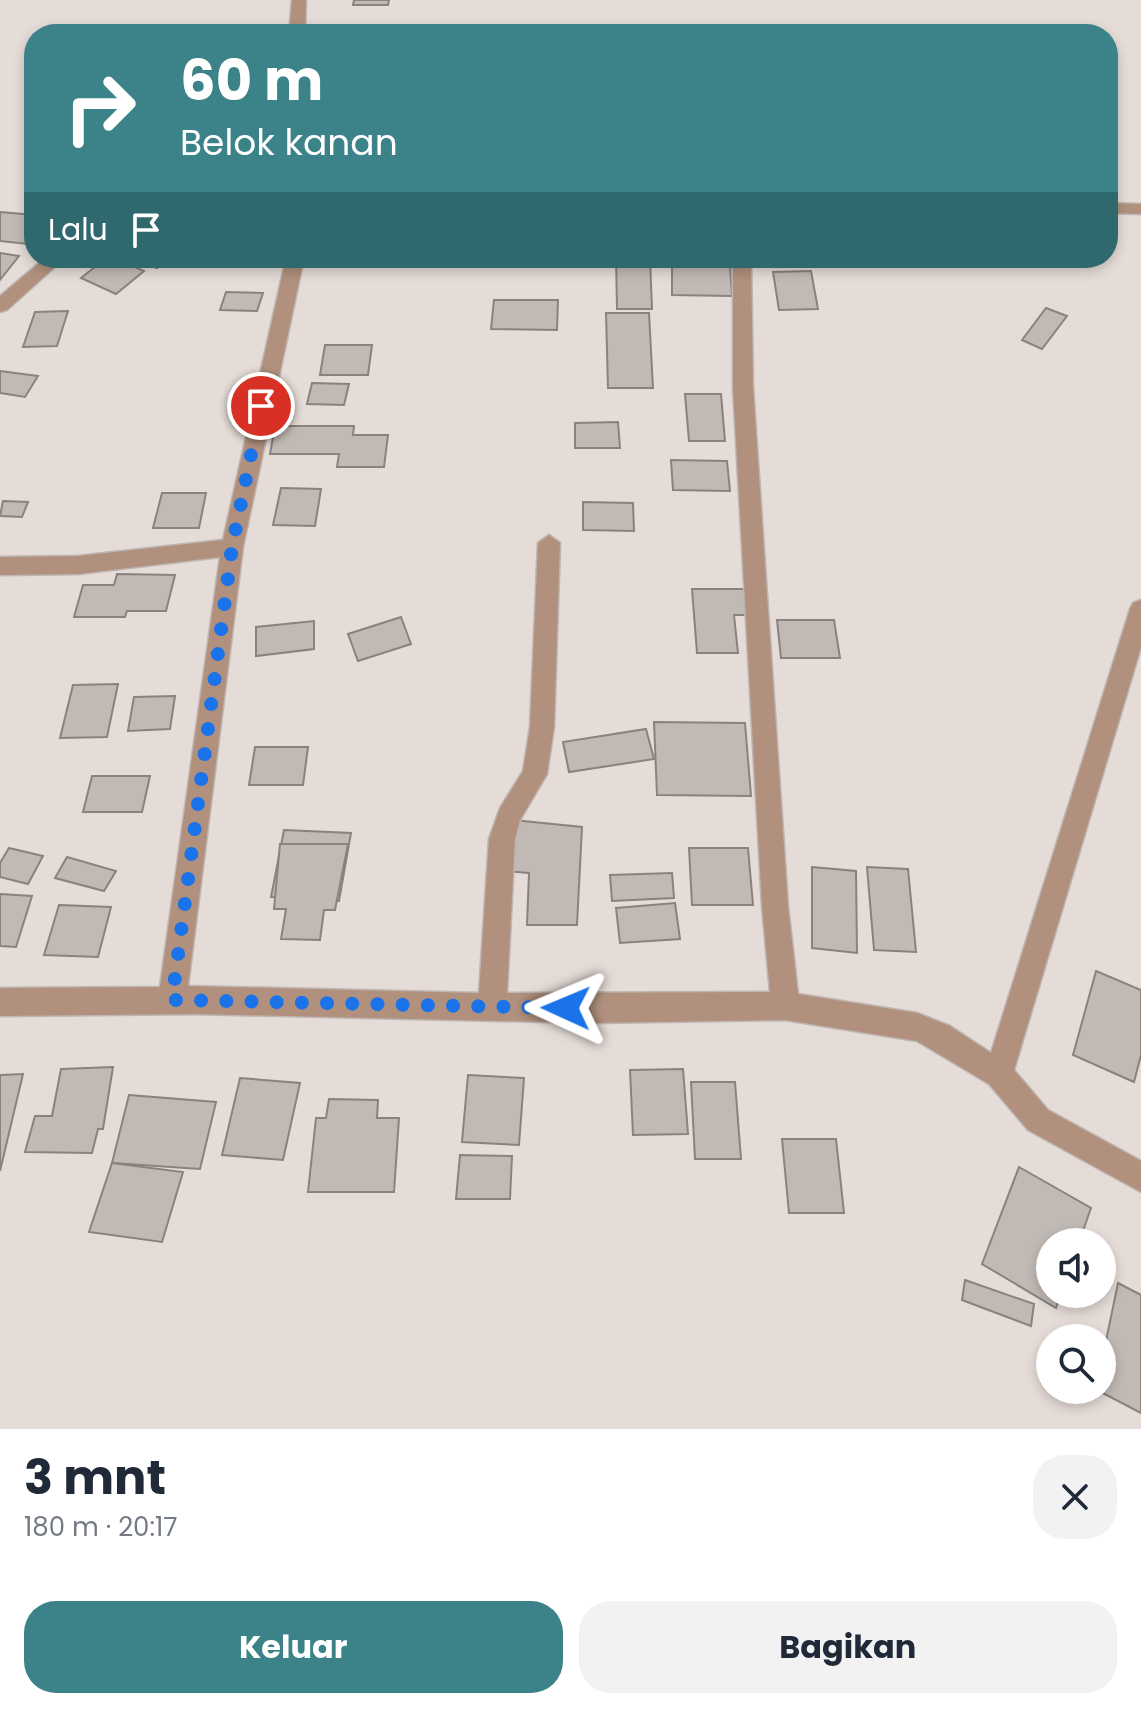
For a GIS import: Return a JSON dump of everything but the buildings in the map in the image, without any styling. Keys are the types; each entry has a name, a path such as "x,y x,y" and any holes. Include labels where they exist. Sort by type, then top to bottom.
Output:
{"street":[{"path":"298,24 299,0"},
{"path":"1118,208 1141,209"},
{"path":"0,306 44,268"},
{"path":"172,1000 232,547 293,268"},
{"path":"742,268 743,387 775,906 785,1006"},
{"path":"492,1007 502,839 509,816 535,774 542,727 549,543"},
{"path":"0,566 78,565 232,547"},
{"path":"999,1074 1141,609"},
{"path":"0,1002 172,1000 492,1007 785,1006 917,1027 940,1036 999,1074 1038,1120 1141,1177"}],"route":[{"path":"261,406 232,547 172,1000 566,1008"}]}
